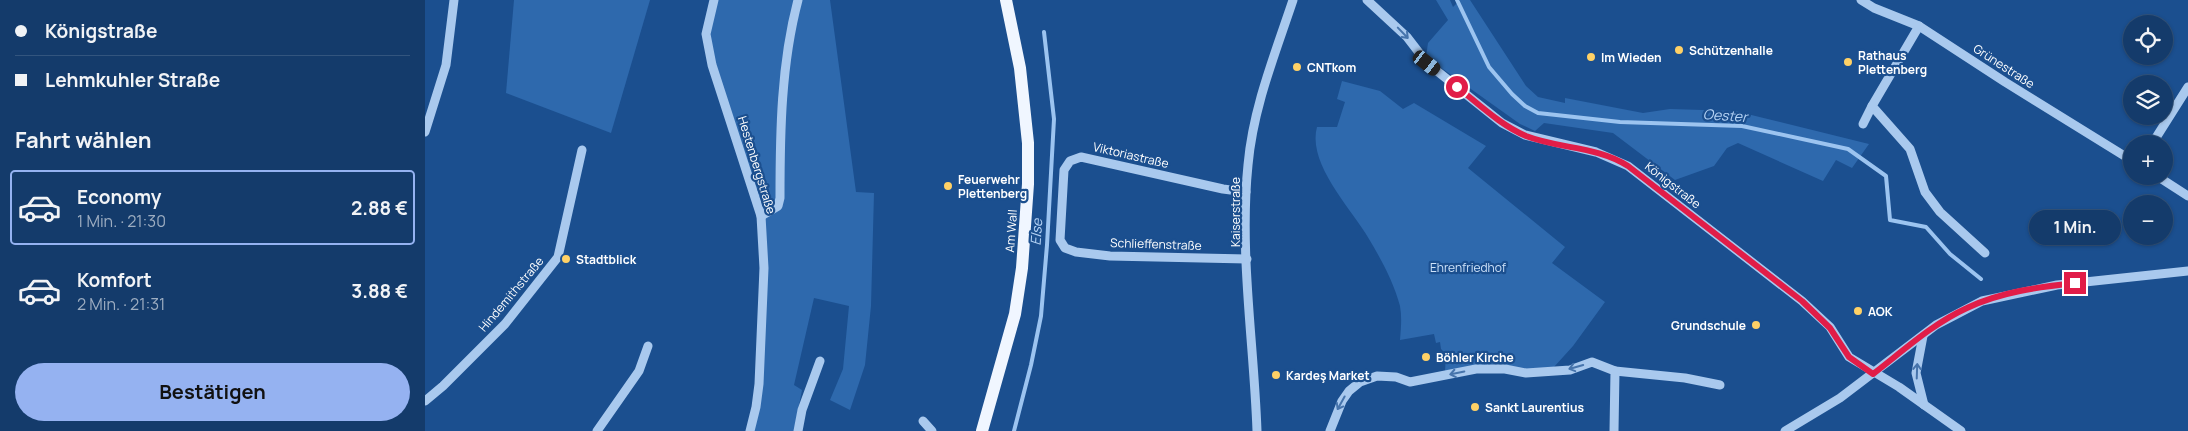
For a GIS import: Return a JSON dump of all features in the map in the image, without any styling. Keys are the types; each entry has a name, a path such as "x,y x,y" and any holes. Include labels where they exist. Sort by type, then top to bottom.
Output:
{"main road":[{"name":"Am Wall","path":"982,431 1015,314 1022,268 1028,184 1028,144 1021,78 1006,0"}],"street":[{"path":"425,132 445,65 454,0"},
{"name":"Hestenbergstraße","path":"714,0 706,34 712,65 761,216 764,268 759,384 750,431"},
{"path":"761,216 778,206 780,198 780,142 783,90 791,26 798,0"},
{"name":"Kaiserstraße","path":"1257,431 1247,258 1246,192 1249,156 1259,104 1293,0"},
{"name":"Königstraße","path":"1367,0 1407,36 1427,63 1503,123 1525,135 1596,152 1628,166 1802,301 1830,328 1849,357 1873,374 1899,387 1961,431"},
{"name":"Grünestraße","path":"1861,0 1874,8 1919,26 2123,155"},
{"path":"1863,124 1919,26"},
{"path":"2158,135 2188,87"},
{"path":"1872,106 1910,149 1925,192 1940,212 1985,253"},
{"name":"Hindemithstraße","path":"425,401 443,386 505,324 558,257 582,150"},
{"name":"Viktoriastraße","path":"1065,248 1061,240 1064,170 1070,161 1081,157 1246,192"},
{"path":"2171,185 2188,196"},
{"name":"Schlieffenstraße","path":"1065,248 1076,252 1110,256 1247,258"},
{"path":"1785,431 1840,398 1923,336 1966,308 1982,301 2025,290 2188,271"},
{"path":"1923,336 1916,373 1924,405"},
{"path":"597,431 639,372 648,346"},
{"path":"798,431 802,410 820,361"},
{"path":"1330,431 1339,408 1349,391 1360,382 1377,376 1396,377 1410,382 1476,369 1505,369 1526,373 1569,370 1592,362 1615,371 1685,378 1720,385"},
{"path":"1614,431 1615,371"},
{"path":"923,421 931,431"}],"green space":[{"path":"514,0 650,0 611,133 506,93"},
{"path":"714,0 830,0 856,192 874,193 871,306 865,365 850,410 830,400 843,369 849,306 814,298 794,385 802,390 794,431 750,431 756,407 761,216 706,34"},
{"path":"1436,0 1450,0 1453,7 1460,0 1470,0 1526,86 1538,97 1565,103 1565,98 1643,113 1670,109 1735,111 1869,144 1852,168 1836,160 1823,181 1738,143 1727,148 1714,166 1675,180 1613,133 1544,123 1535,131 1520,124 1426,57 1428,43 1448,20"},
{"name":"Ehrenfriedhof","path":"1342,81 1380,91 1403,109 1414,103 1486,146 1468,168 1565,247 1552,263 1605,302 1573,346 1554,367 1527,370 1503,364 1480,365 1445,371 1446,354 1441,349 1440,342 1436,343 1434,334 1400,340 1400,306 1391,280 1369,239 1324,171 1318,156 1317,127 1337,127 1345,102 1337,99"}],"waterway":[{"name":"Oester","path":"1457,0 1489,67 1512,94 1525,106 1538,113 1620,122 1742,126 1848,149 1886,176 1890,220 1926,227 1950,254 1981,279"},
{"name":"Else","path":"1014,431 1041,316 1047,245 1054,119 1044,32"}],"place":[{"name":"Schützenhalle","path":"1679,50"},
{"name":"Im Wieden","path":"1591,57"},
{"name":"Rathaus Plettenberg","path":"1848,62"},
{"name":"CNTkom","path":"1297,67"},
{"name":"Feuerwehr Plettenberg","path":"948,186"},
{"name":"Stadtblick","path":"566,259"},
{"name":"AOK","path":"1858,311"},
{"name":"Grundschule","path":"1756,325"},
{"name":"Böhler Kirche","path":"1426,357"},
{"name":"Kardeş Market","path":"1276,375"},
{"name":"Sankt Laurentius","path":"1475,407"}],"route":[{"path":"1457,87 1503,123 1525,135 1596,152 1620,160 1802,301 1830,328 1849,357 1873,374 1937,325 1966,308 1982,301 2025,290 2057,284 2075,283"}]}
